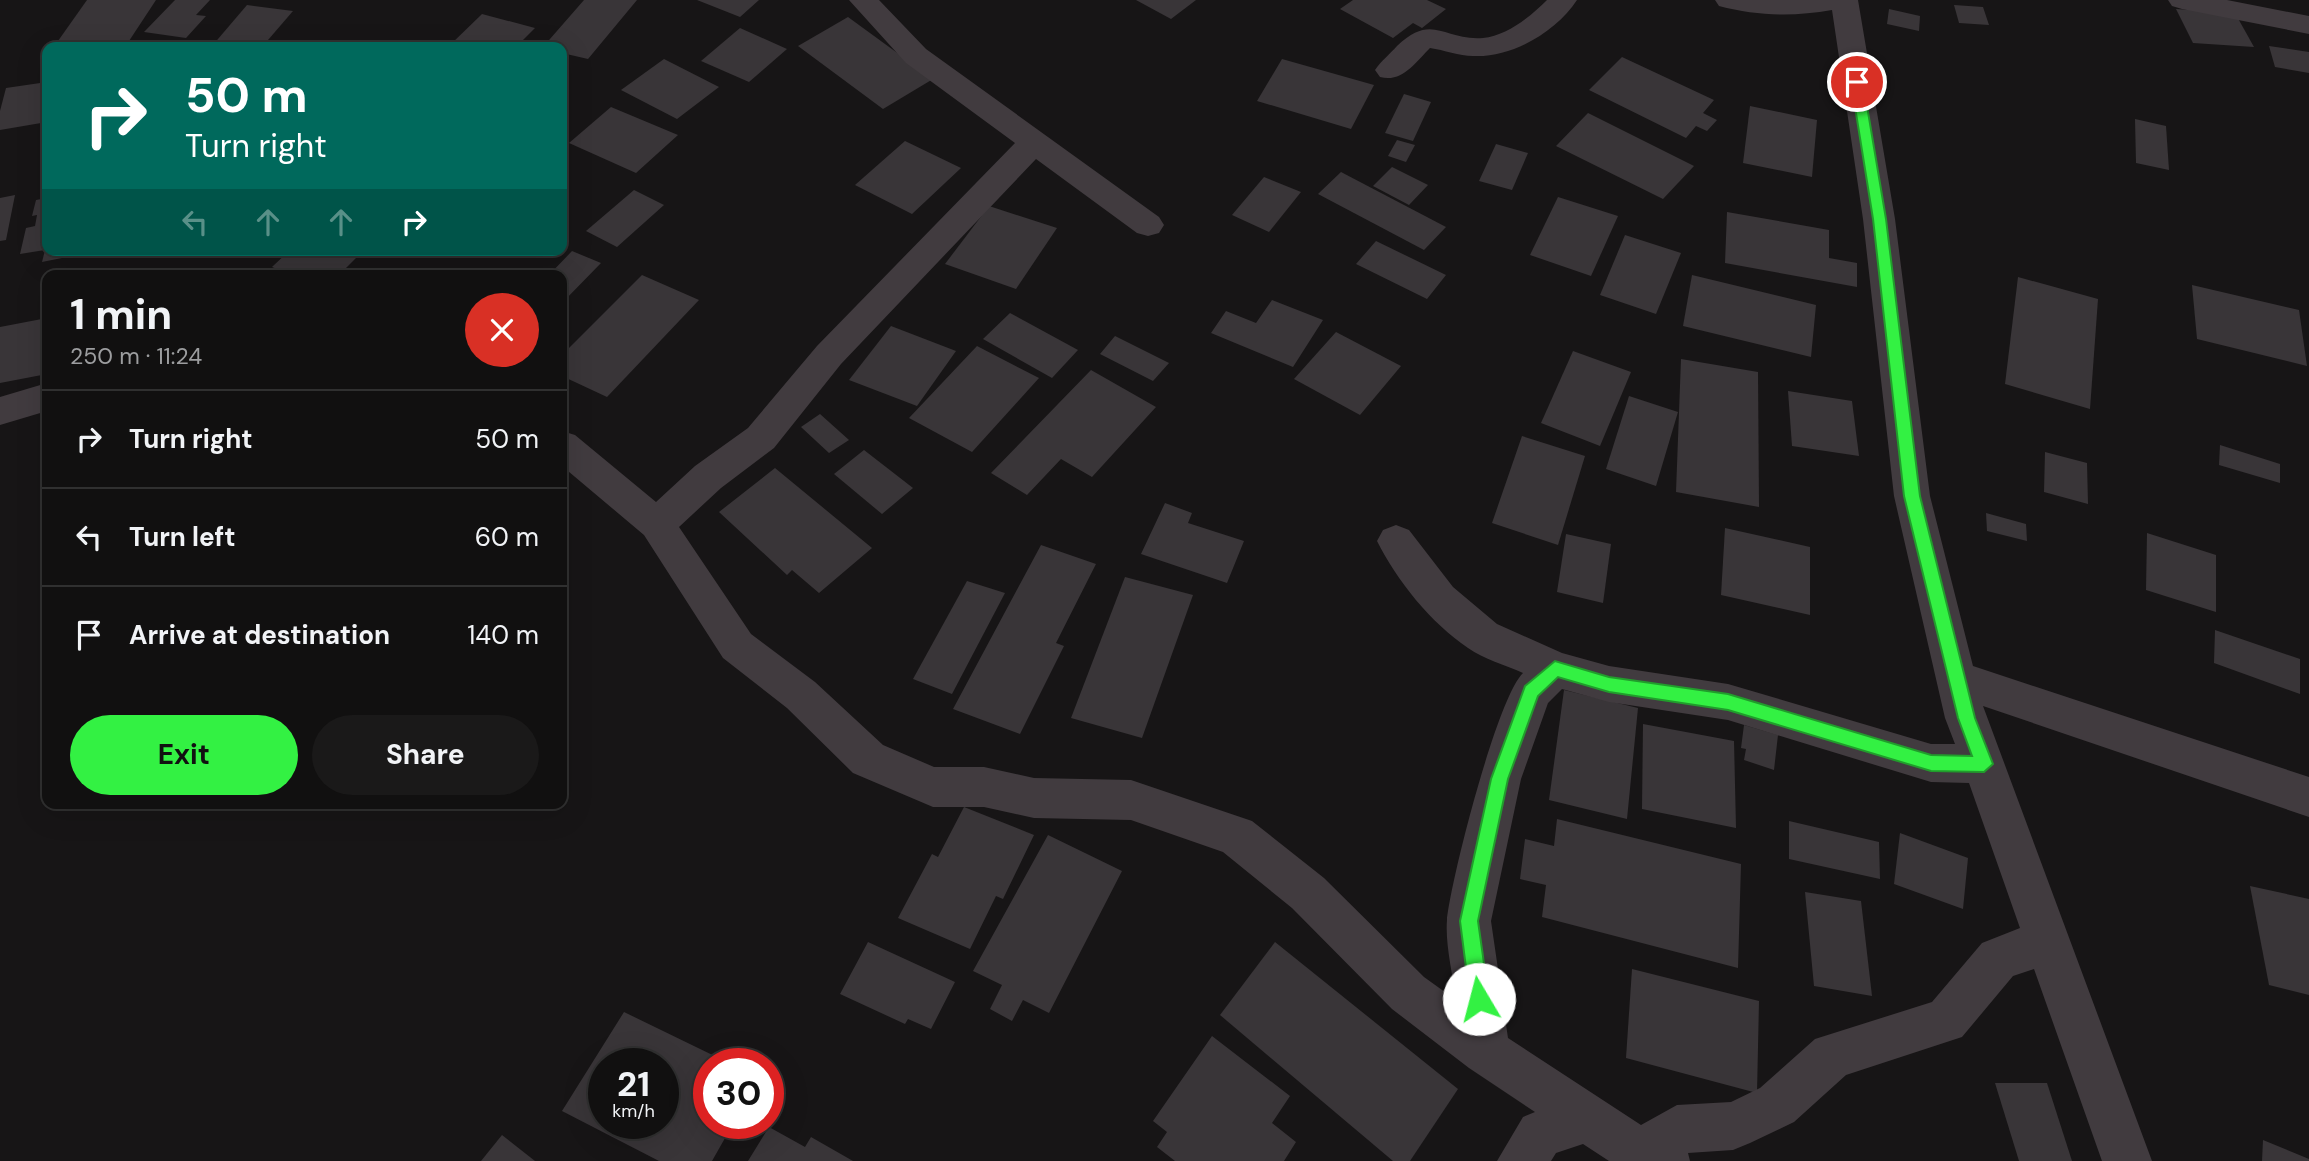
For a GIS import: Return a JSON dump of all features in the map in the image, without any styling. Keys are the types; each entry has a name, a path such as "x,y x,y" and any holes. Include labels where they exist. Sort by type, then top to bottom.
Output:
{"street":[{"path":"863,0 916,56 1148,225"},
{"path":"1390,70 1423,37 1472,47 1494,45 1549,15 1563,0"},
{"path":"1729,0 1751,6 1793,8 1842,0 1879,219 1912,496 1966,718 2127,1161"},
{"path":"2182,0 2309,24"},
{"path":"657,524 708,477 761,438 829,355 1034,142"},
{"path":"0,411 42,398"},
{"path":"567,449 657,524 737,646 802,695 868,759 933,787 984,787 1034,798 1132,800 1237,836 1308,893 1408,993 1486,1051 1587,1118 1659,1158 1677,1129 1733,1126 1776,1104 1832,1056 1947,1021 1998,959 2048,941"},
{"path":"1396,541 1439,599 1483,636 1555,669 1609,684 1728,702 1931,763 1984,764"},
{"path":"1486,1051 1469,921 1500,779 1531,692 1555,669"},
{"path":"1957,679 2309,797"},
{"path":"1522,1161 1540,1134 1587,1118"}],"building":[{"path":"87,0 156,0 129,41 58,41"},
{"path":"175,0 210,0 196,15 206,16 186,38 144,32"},
{"path":"584,0 637,0 588,59 567,54 567,42 547,42"},
{"path":"697,0 759,0 740,17"},
{"path":"1136,0 1196,0 1171,19"},
{"path":"1353,0 1427,0 1446,9 1422,28 1413,23 1393,38 1340,9"},
{"path":"247,5 293,11 266,42 215,42"},
{"path":"1954,5 1983,7 1989,25 1959,23"},
{"path":"1889,9 1920,16 1919,31 1887,24"},
{"path":"2176,9 2235,13 2254,47 2193,43"},
{"path":"482,14 535,28 521,42 453,42"},
{"path":"848,17 933,79 883,109 798,46"},
{"path":"740,28 787,49 749,82 701,61"},
{"path":"2269,46 2309,52 2309,73 2275,67"},
{"path":"1622,57 1714,100 1703,113 1717,120 1707,131 1696,126 1686,138 1589,90"},
{"path":"664,59 719,87 677,119 621,90"},
{"path":"1282,59 1374,85 1351,129 1257,101"},
{"path":"42,83 42,123 0,130 0,111 6,88"},
{"path":"1404,94 1431,102 1413,141 1385,133"},
{"path":"1750,106 1817,120 1812,177 1743,163"},
{"path":"611,107 678,135 636,173 569,143"},
{"path":"1588,113 1694,166 1663,199 1556,146"},
{"path":"2135,119 2166,126 2169,170 2136,163"},
{"path":"1397,140 1415,145 1406,162 1388,156"},
{"path":"905,141 961,168 912,214 855,185"},
{"path":"1496,144 1528,153 1512,190 1479,181"},
{"path":"1392,167 1428,185 1409,205 1373,186"},
{"path":"1341,172 1446,227 1424,250 1318,194"},
{"path":"1264,177 1301,192 1269,232 1232,215"},
{"path":"634,190 664,205 617,247 586,231"},
{"path":"15,195 6,240 0,241 0,198"},
{"path":"1558,197 1618,216 1591,276 1530,255"},
{"path":"42,199 42,250 20,254 26,228 35,226 37,215 32,216 36,200"},
{"path":"989,206 1057,228 1016,289 945,264"},
{"path":"1727,212 1829,230 1829,258 1857,263 1857,287 1725,263"},
{"path":"1625,235 1681,253 1656,314 1600,295"},
{"path":"1376,241 1446,275 1427,299 1356,264"},
{"path":"572,251 601,263 567,298 567,270 554,270"},
{"path":"44,256 72,256 42,262"},
{"path":"284,256 358,256 344,270 279,270 272,267"},
{"path":"642,275 699,300 607,397 567,378 567,350"},
{"path":"1692,275 1816,305 1811,357 1683,326"},
{"path":"2018,277 2098,299 2090,409 2005,384"},
{"path":"2192,285 2299,310 2307,366 2197,339"},
{"path":"1272,300 1323,320 1293,367 1211,333 1226,311 1256,323"},
{"path":"1010,313 1078,350 1052,378 983,339"},
{"path":"42,319 42,375 0,383 0,327"},
{"path":"891,326 956,351 917,406 849,380"},
{"path":"1336,332 1401,366 1360,415 1294,379"},
{"path":"1115,336 1169,363 1153,381 1100,354"},
{"path":"977,346 1039,378 972,452 909,418"},
{"path":"1573,351 1631,372 1600,446 1541,423"},
{"path":"1681,359 1758,372 1759,507 1676,492"},
{"path":"1091,370 1156,407 1092,477 1061,459 1027,495 991,473"},
{"path":"1788,391 1852,401 1859,456 1792,446"},
{"path":"1629,396 1678,412 1656,486 1606,469"},
{"path":"820,414 849,440 829,453 801,427"},
{"path":"1522,436 1585,456 1558,545 1492,523"},
{"path":"2220,445 2280,464 2280,483 2219,465"},
{"path":"864,450 913,488 882,514 834,474"},
{"path":"2045,452 2087,463 2088,504 2044,492"},
{"path":"775,468 872,548 819,593 792,570 787,575 719,512"},
{"path":"1165,503 1192,513 1188,523 1244,541 1227,583 1141,554"},
{"path":"1986,513 2026,524 2027,541 1987,531"},
{"path":"1725,528 1810,547 1810,615 1721,595"},
{"path":"2147,533 2216,555 2216,612 2146,590"},
{"path":"1566,534 1611,544 1603,603 1557,592"},
{"path":"1041,545 1096,564 1056,643 1064,646 1020,734 953,709"},
{"path":"1125,577 1193,595 1142,738 1071,718"},
{"path":"967,581 1005,593 952,694 913,679"},
{"path":"2215,630 2300,659 2300,694 2214,663"},
{"path":"1564,690 1638,708 1627,819 1549,800"},
{"path":"1643,724 1734,741 1736,828 1642,809"},
{"path":"1744,725 1778,735 1774,770 1744,760 1746,749 1741,748"},
{"path":"964,807 1034,835 1003,899 996,896 970,949 898,918 932,854 938,857"},
{"path":"1557,819 1741,864 1738,968 1542,917 1546,885 1520,879 1525,839 1554,846"},
{"path":"1789,821 1879,842 1880,879 1789,859"},
{"path":"1900,833 1968,858 1963,909 1894,884"},
{"path":"1048,835 1122,871 1049,1013 1023,1000 1012,1021 990,1009 1002,985 973,971"},
{"path":"2250,886 2309,899 2309,995 2269,985"},
{"path":"1805,892 1861,901 1872,996 1814,986"},
{"path":"868,942 955,982 931,1029 908,1019 905,1024 840,994"},
{"path":"1275,942 1458,1089 1410,1161 1393,1161 1220,1015"},
{"path":"1632,969 1759,1001 1757,1093 1626,1058"},
{"path":"624,1012 698,1048 693,1048 693,1139 724,1139 712,1161 659,1161 616,1139 679,1139 679,1048 601,1048"},
{"path":"1212,1036 1290,1096 1272,1123 1296,1142 1284,1161 1175,1161 1157,1147 1167,1132 1153,1121"},
{"path":"588,1069 588,1124 562,1111"},
{"path":"1995,1083 2047,1083 2072,1161 2019,1161"},
{"path":"502,1135 535,1161 481,1161"},
{"path":"784,1135 805,1147 811,1137 853,1161 748,1161 762,1139 784,1139"},
{"path":"2263,1140 2309,1159 2309,1161 2262,1161"}],"route":[{"path":"1479,999 1469,921 1500,779 1531,692 1555,669 1609,684 1728,702 1931,763 1984,764 1966,718 1912,496 1879,219 1857,82"}]}
